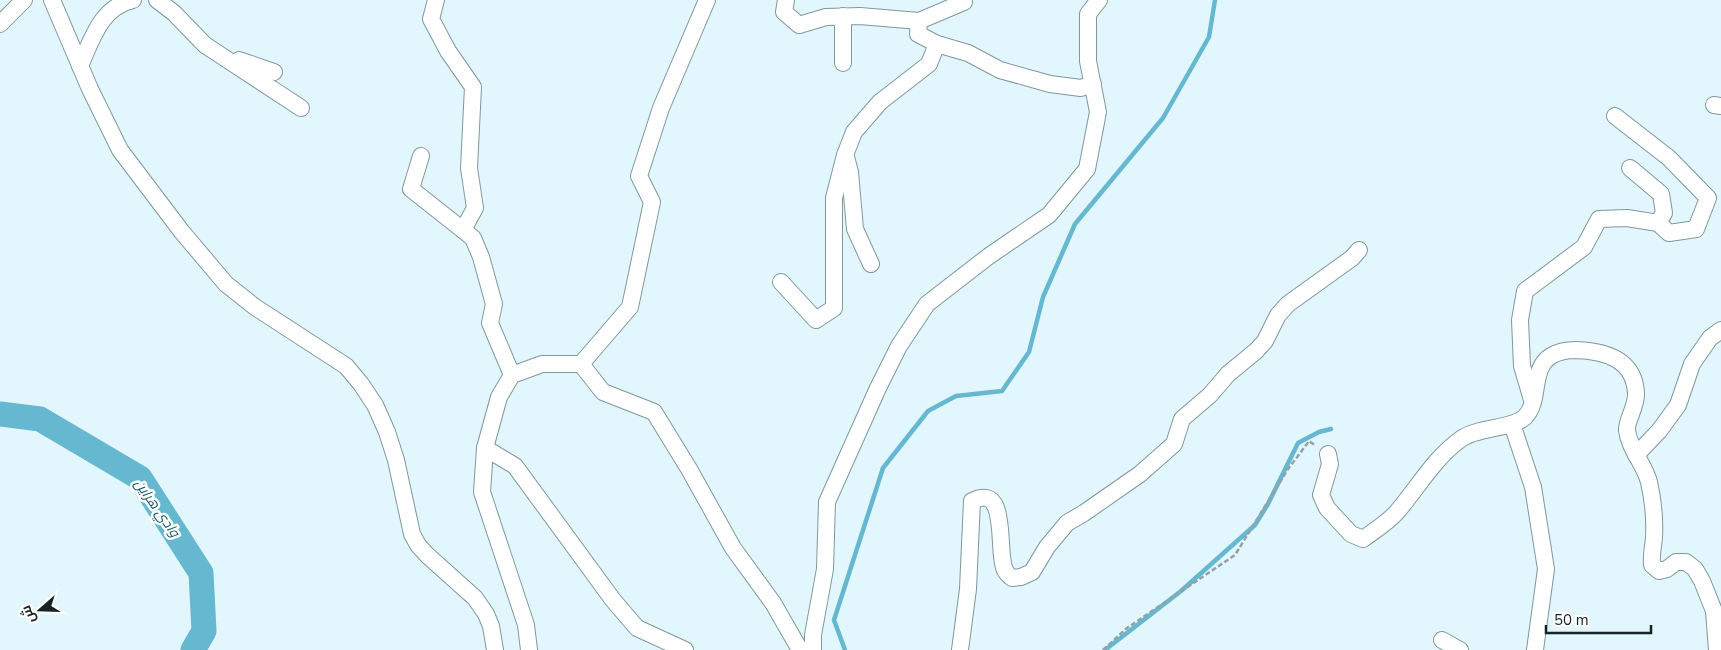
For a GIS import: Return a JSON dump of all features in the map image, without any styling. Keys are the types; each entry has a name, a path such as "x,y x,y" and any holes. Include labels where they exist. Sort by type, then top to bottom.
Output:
{"street":[{"path":"0,24 24,0"},
{"path":"52,0 80,66 120,150 182,232 226,284 255,307 346,366 362,384 375,405 387,432 396,460 412,534 418,545 427,555 475,598 486,614 491,626 495,650"},
{"path":"80,66 93,35 107,13 127,1 133,0"},
{"path":"436,0 432,19 448,51 473,87 469,168 475,208 463,230"},
{"path":"529,650 526,625 482,492 485,448 499,397 512,375 542,364 581,364 630,307 652,202 639,176 661,108 707,0"},
{"path":"786,0 784,12 799,25 826,17 843,16 919,22 964,2"},
{"path":"813,650 813,635 825,570 827,502 899,346 927,304 968,271 1049,215 1087,169 1098,112 1088,61 1088,14 1099,0"},
{"path":"158,1 174,13 205,45 220,53 301,108"},
{"path":"843,16 843,63"},
{"path":"919,22 918,34 936,44 968,53 1000,70 1050,84 1081,88 1093,84"},
{"path":"781,282 816,320 834,308 834,198 845,155 854,132 880,102 929,64 936,44"},
{"path":"220,53 274,72"},
{"path":"1532,402 1522,366 1520,320 1525,291 1584,246 1600,219 1627,218 1658,224 1669,233 1696,229 1708,198 1670,158 1615,116"},
{"path":"845,155 850,172 855,229 870,264"},
{"path":"420,156 411,190 473,238 481,257 494,304 490,323 512,375"},
{"path":"1630,168 1661,194 1664,212 1658,224"},
{"path":"960,650 968,589 972,501 980,497 990,499 997,507 1002,560 1005,572 1012,578 1021,577 1032,572 1047,547 1067,524 1140,474 1174,444 1182,418 1210,395 1228,374 1256,351 1265,341 1278,315 1288,304 1352,258 1359,250"},
{"path":"1636,455 1659,431 1678,405 1692,364 1710,338 1721,330"},
{"path":"1328,454 1330,464 1321,495 1327,508 1351,534 1363,539 1395,514 1426,472 1461,438 1490,428 1512,424 1526,416 1532,402 1541,368 1552,355 1564,350 1584,350 1616,357 1633,376 1636,394 1634,410 1626,427 1629,441 1645,472 1652,498 1654,538 1651,554 1652,565 1660,571 1667,569 1676,562 1686,562 1695,569 1714,611 1717,650"},
{"path":"581,364 603,392 654,412 689,469 733,548 773,604 800,650"},
{"path":"1512,424 1533,487 1546,569 1535,650"},
{"path":"485,448 515,466 613,600 638,628 685,650"},
{"path":"1442,640 1460,650"}],"path":[{"path":"1103,650 1126,628 1235,555 1288,469 1309,441 1328,454"}],"waterway":[{"path":"845,650 834,620 883,468 928,411 956,396 1002,391 1029,352 1043,297 1075,224 1163,118 1209,37 1215,0"},
{"name":"وادي هراين","path":"0,414 40,419 140,478 201,573 204,631 193,650"},
{"path":"1105,650 1181,591 1255,525 1268,504 1298,443 1319,432 1331,429"}]}
